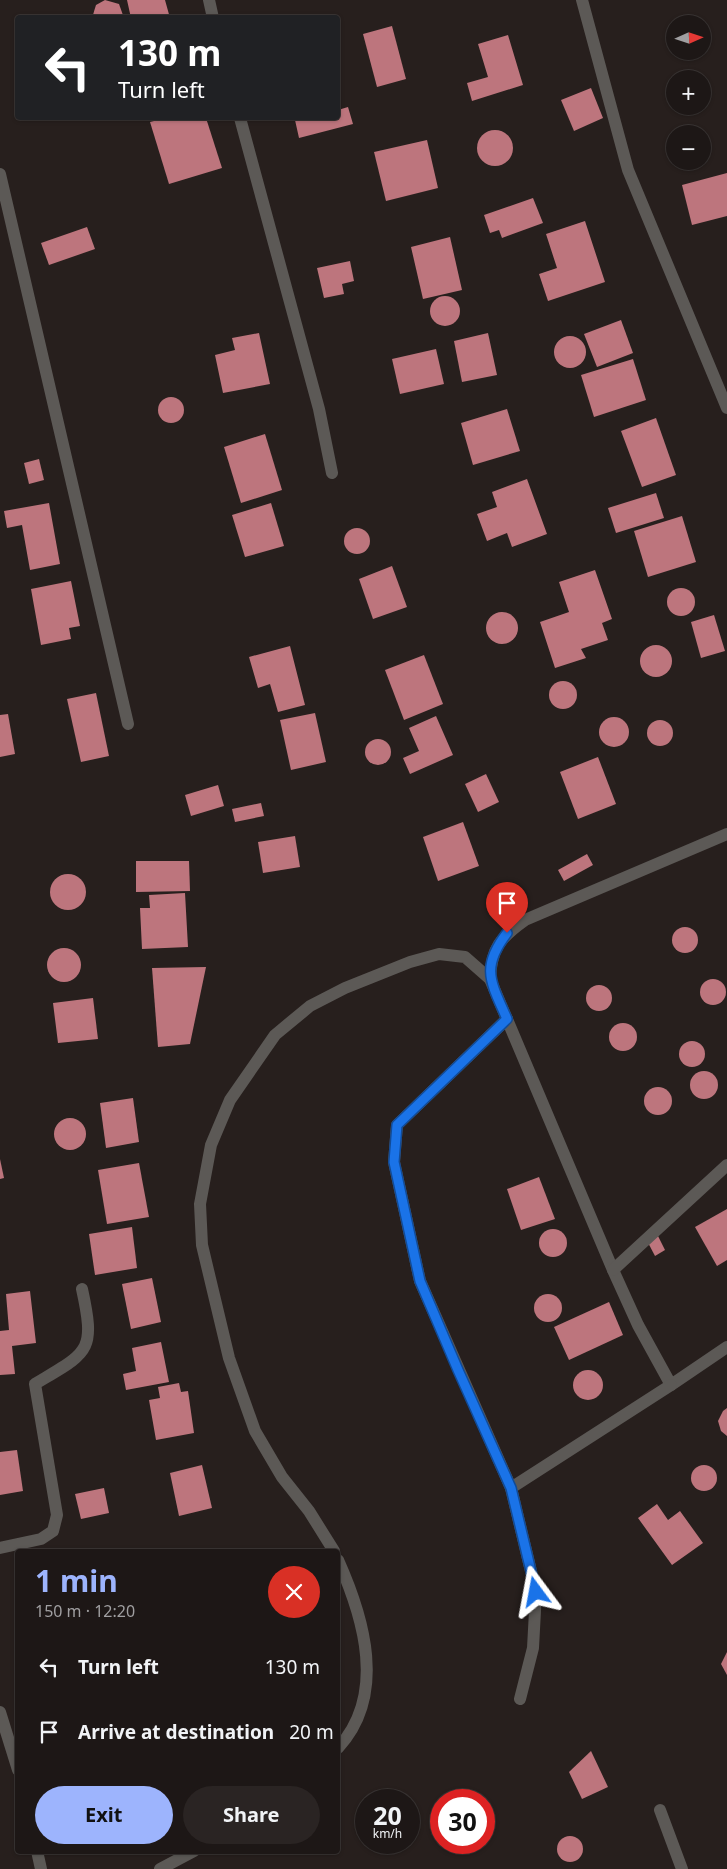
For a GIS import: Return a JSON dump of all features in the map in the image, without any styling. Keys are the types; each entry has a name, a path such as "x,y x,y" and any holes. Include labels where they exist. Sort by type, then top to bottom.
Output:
{"street":[{"path":"209,0 212,15"},
{"path":"582,0 628,170 727,408"},
{"path":"241,120 319,409 332,473"},
{"path":"0,174 128,724"},
{"path":"672,1385 638,1325 613,1270 490,979 490,962 495,948 507,933 525,920 727,834"},
{"path":"333,1549 309,1512 282,1477 255,1431 229,1358 202,1245 200,1204 211,1145 230,1100 275,1035 310,1006 345,988 410,962 439,954 465,957 490,979"},
{"path":"507,1019 397,1125 394,1162 420,1281 511,1488 536,1592 532,1648 520,1699"},
{"path":"613,1270 727,1165"},
{"path":"0,1548 40,1539 53,1531 58,1515 35,1384 78,1358 88,1341 88,1319 82,1289"},
{"path":"511,1488 672,1385 727,1347"},
{"path":"340,1564 351,1589 364,1634 366,1677 362,1710 352,1733 340,1746"},
{"path":"0,1712 15,1760"},
{"path":"660,1810 682,1869"},
{"path":"38,1854 40,1869"},
{"path":"160,1869 188,1854"}],"building":[{"path":"105,0 119,4 123,15 93,15 96,5"},
{"path":"127,0 165,0 169,15 144,15 130,15"},
{"path":"392,26 406,79 377,87 363,34"},
{"path":"508,35 523,85 472,101 467,83 488,77 478,44"},
{"path":"591,88 603,118 574,131 561,100"},
{"path":"348,107 353,124 299,138 295,120 340,120 340,109"},
{"path":"158,120 207,120 222,168 169,184 150,122"},
{"path":"495,130 502,131 508,135 512,141 512,155 508,161 502,165 495,166 488,165 482,161 478,155 477,148 478,141 482,135 488,131"},
{"path":"427,140 438,188 386,201 374,152"},
{"path":"727,173 727,216 692,225 682,185"},
{"path":"533,198 543,223 502,238 499,230 490,233 484,215"},
{"path":"585,221 605,282 548,301 539,274 557,268 546,234"},
{"path":"87,227 95,249 49,265 41,243"},
{"path":"450,237 462,290 423,299 411,247"},
{"path":"350,261 354,281 342,284 344,294 324,298 317,268"},
{"path":"445,296 455,301 460,311 455,321 445,326 435,321 430,311 435,301"},
{"path":"621,320 633,353 597,367 584,334"},
{"path":"259,333 270,384 223,393 215,355 235,350 232,338"},
{"path":"488,333 497,375 462,382 454,341"},
{"path":"570,336 576,337 581,341 585,346 585,358 581,363 576,367 570,368 564,367 559,363 555,358 554,352 555,346 559,341 564,337"},
{"path":"436,349 444,384 400,394 392,359"},
{"path":"633,359 646,400 594,417 581,375"},
{"path":"171,397 180,401 184,410 180,419 171,423 162,419 158,410 162,401"},
{"path":"507,409 520,451 473,465 461,423"},
{"path":"656,418 676,475 642,487 621,431"},
{"path":"265,434 282,490 241,503 224,447"},
{"path":"39,459 44,480 29,484 24,463"},
{"path":"527,479 547,534 512,547 507,533 487,541 477,514 497,507 492,492"},
{"path":"656,493 664,518 616,533 608,508"},
{"path":"49,503 60,564 30,570 22,525 7,528 4,511"},
{"path":"271,503 284,546 245,557 232,515"},
{"path":"682,516 696,562 648,577 634,531"},
{"path":"357,528 366,532 370,541 366,550 357,554 348,550 344,541 348,532"},
{"path":"392,566 407,607 373,619 359,579"},
{"path":"595,570 612,619 602,623 608,640 581,649 586,658 555,668 540,622 569,612 559,582"},
{"path":"71,581 80,626 69,628 71,639 41,645 31,589"},
{"path":"681,588 691,592 695,602 691,612 681,616 671,612 667,602 671,592"},
{"path":"502,612 514,616 518,628 514,640 502,644 490,640 486,628 490,616"},
{"path":"714,615 725,651 701,658 691,622"},
{"path":"656,645 662,646 667,650 671,655 671,667 667,672 662,676 656,677 650,676 645,672 641,667 640,661 641,655 645,650 650,646"},
{"path":"290,646 305,705 278,712 270,684 258,688 249,657"},
{"path":"424,655 443,704 404,720 385,670"},
{"path":"563,681 573,685 577,695 573,705 563,709 553,705 549,695 553,685"},
{"path":"96,693 109,756 81,762 67,699"},
{"path":"315,713 326,762 291,770 280,720"},
{"path":"8,714 15,754 0,757 0,715"},
{"path":"436,716 453,755 410,774 403,758 419,751 409,728"},
{"path":"614,717 625,721 629,732 625,743 614,747 603,743 599,732 603,721"},
{"path":"660,720 669,724 673,733 669,742 660,746 651,742 647,733 651,724"},
{"path":"378,739 388,742 391,752 388,762 378,765 368,762 365,752 368,742"},
{"path":"598,757 616,804 578,819 560,772"},
{"path":"486,774 499,802 478,812 465,784"},
{"path":"218,785 224,806 191,816 185,795"},
{"path":"261,803 264,816 235,822 232,809"},
{"path":"463,822 479,866 438,881 423,837"},
{"path":"295,836 300,867 263,873 258,842"},
{"path":"587,854 593,865 564,881 558,870"},
{"path":"136,861 189,861 190,891 136,892"},
{"path":"68,874 75,875 81,879 85,885 85,899 81,905 75,909 68,910 61,909 55,905 51,899 50,892 51,885 55,879 61,875"},
{"path":"185,893 188,947 142,949 140,908 150,908 149,895"},
{"path":"685,927 695,930 698,940 695,950 685,953 675,950 672,940 675,930"},
{"path":"64,948 76,953 81,965 76,977 64,982 52,977 47,965 52,953"},
{"path":"206,967 190,1044 158,1047 152,968"},
{"path":"713,979 723,982 726,992 723,1002 713,1005 703,1002 700,992 703,982"},
{"path":"599,985 609,988 612,998 609,1008 599,1011 589,1008 586,998 589,988"},
{"path":"93,998 98,1039 58,1043 53,1003"},
{"path":"623,1023 633,1027 637,1037 633,1047 623,1051 613,1047 609,1037 613,1027"},
{"path":"692,1041 702,1044 705,1054 702,1064 692,1067 682,1064 679,1054 682,1044"},
{"path":"704,1071 714,1075 718,1085 714,1095 704,1099 694,1095 690,1085 694,1075"},
{"path":"658,1087 668,1091 672,1101 668,1111 658,1115 648,1111 644,1101 648,1091"},
{"path":"133,1098 139,1142 106,1148 100,1103"},
{"path":"70,1118 76,1119 81,1123 85,1128 85,1140 81,1145 76,1149 70,1150 64,1149 59,1145 55,1140 54,1134 55,1128 59,1123 64,1119"},
{"path":"0,1159 4,1178 0,1179"},
{"path":"139,1163 149,1217 107,1224 98,1170"},
{"path":"539,1177 555,1219 521,1230 507,1189"},
{"path":"727,1209 727,1260 717,1266 695,1227"},
{"path":"132,1227 137,1268 95,1275 89,1234"},
{"path":"553,1229 563,1233 567,1243 563,1253 553,1257 543,1253 539,1243 543,1233"},
{"path":"655,1230 665,1250 655,1256 644,1235"},
{"path":"152,1278 161,1322 131,1329 122,1284"},
{"path":"30,1291 36,1343 12,1346 15,1374 0,1375 0,1331 9,1330 6,1294"},
{"path":"548,1294 558,1298 562,1308 558,1318 548,1322 538,1318 534,1308 538,1298"},
{"path":"609,1302 623,1335 569,1360 554,1327"},
{"path":"161,1342 169,1382 126,1390 123,1374 136,1371 132,1348"},
{"path":"588,1370 599,1374 603,1385 599,1396 588,1400 577,1396 573,1385 577,1374"},
{"path":"179,1383 181,1392 188,1391 194,1433 156,1440 149,1400 160,1398 158,1387"},
{"path":"727,1408 727,1436 721,1431 718,1421 723,1411"},
{"path":"17,1450 23,1491 0,1495 0,1452"},
{"path":"202,1465 212,1508 179,1516 170,1473"},
{"path":"704,1465 713,1469 717,1478 713,1487 704,1491 695,1487 691,1478 695,1469"},
{"path":"104,1488 109,1513 81,1519 75,1494"},
{"path":"657,1504 668,1520 680,1511 703,1543 672,1565 638,1518"},
{"path":"727,1652 727,1675 721,1664"},
{"path":"591,1751 608,1787 582,1799 569,1772"},
{"path":"570,1836 580,1839 583,1849 580,1859 570,1862 560,1859 557,1849 560,1839"}],"route":[{"path":"507,933 495,948 490,962 490,979 507,1019 397,1125 394,1162 420,1281 511,1488 536,1592"}]}
